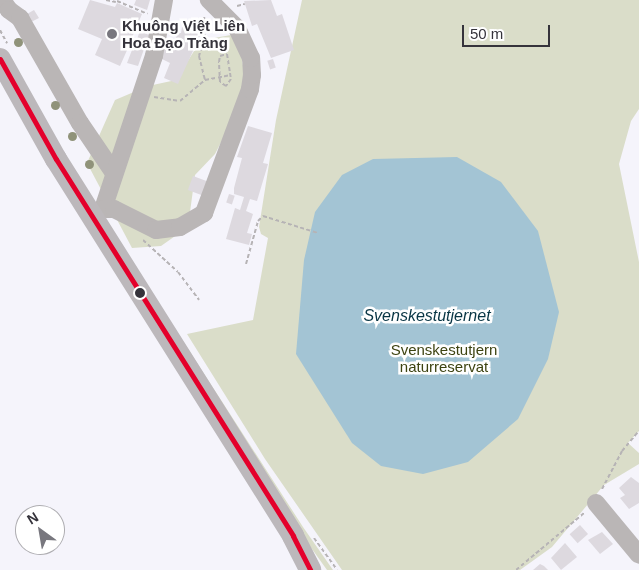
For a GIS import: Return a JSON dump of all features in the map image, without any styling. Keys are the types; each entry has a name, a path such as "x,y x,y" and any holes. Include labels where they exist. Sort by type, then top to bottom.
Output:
{"main road":[{"path":"0,59 97,212 293,536 310,570"}],"street":[{"path":"2,0 9,10 20,18 66,98 114,173"},
{"path":"97,212 114,173 154,56 159,19 164,0"},
{"path":"97,212 114,209 150,229 165,230 184,225 204,213 250,89 251,58 237,28 205,6"},
{"path":"596,504 639,555"}],"path":[{"path":"106,0 115,4 117,1 159,19"},
{"path":"205,6 207,28 199,56 205,80"},
{"path":"228,56 230,75 231,83 226,86 220,82 222,75 218,58 228,56"},
{"path":"155,98 180,101 205,80 222,75 230,75"},
{"path":"246,264 258,221 263,216 318,233"},
{"path":"136,221 144,242 171,264 198,300"}],"green space":[{"name":"Svenskestutjern naturreservat","path":"302,0 639,0 639,109 631,121 619,164 639,262 639,431 628,443 639,453 639,464 604,485 552,547 520,570 342,570 265,459 187,334 253,320 268,238 261,234 259,227 276,120"},
{"path":"231,35 240,48 245,77 238,109 215,154 195,175 188,227 161,246 132,248 87,163 115,100 148,86 176,80 194,51 214,38"},
{"path":"161,307 303,527 333,570 327,570 297,528"}],"water":[{"name":"Svenskestutjernet","path":"457,157 501,182 538,231 559,312 548,359 518,419 468,462 423,474 381,466 352,443 296,354 304,260 315,212 342,175 373,159"}],"building":[{"name":"Khuông Việt Liên Hoa Đạo Tràng","path":"90,0 115,7 117,3 142,14 130,42 135,44 140,31 149,35 138,66 127,63 132,50 128,48 120,66 95,55 102,39 78,29"},
{"path":"136,0 150,0 147,10 134,5"},
{"path":"271,0 277,16 282,14 294,50 271,58 257,24 252,26 244,1"},
{"path":"34,10 39,18 31,22 27,14"},
{"path":"188,23 202,31 178,84 164,78 170,63 162,59 162,55 168,40 174,43 178,33 181,33 182,27"},
{"path":"273,59 276,68 270,69 267,61"},
{"path":"248,126 272,133 263,163 268,164 257,201 250,199 246,211 253,214 247,233 252,234 249,245 226,239 235,208 240,210 244,197 234,194 234,188 242,158 237,157"},
{"path":"193,176 207,181 202,195 188,190"},
{"path":"229,194 235,196 232,204 226,203"},
{"path":"631,477 639,483 639,503 629,509 620,498 625,495 619,488"},
{"path":"580,525 588,534 578,543 570,534"},
{"path":"602,532 613,544 600,554 588,540"},
{"path":"565,543 577,557 561,570 551,558"},
{"path":"540,564 544,566 548,570 533,570"}],"transit line":[{"path":"0,59 56,159 293,536 310,570"}],"place":[{"name":"Khuông Việt Liên Hoa Đạo Tràng","path":"112,34"}]}
